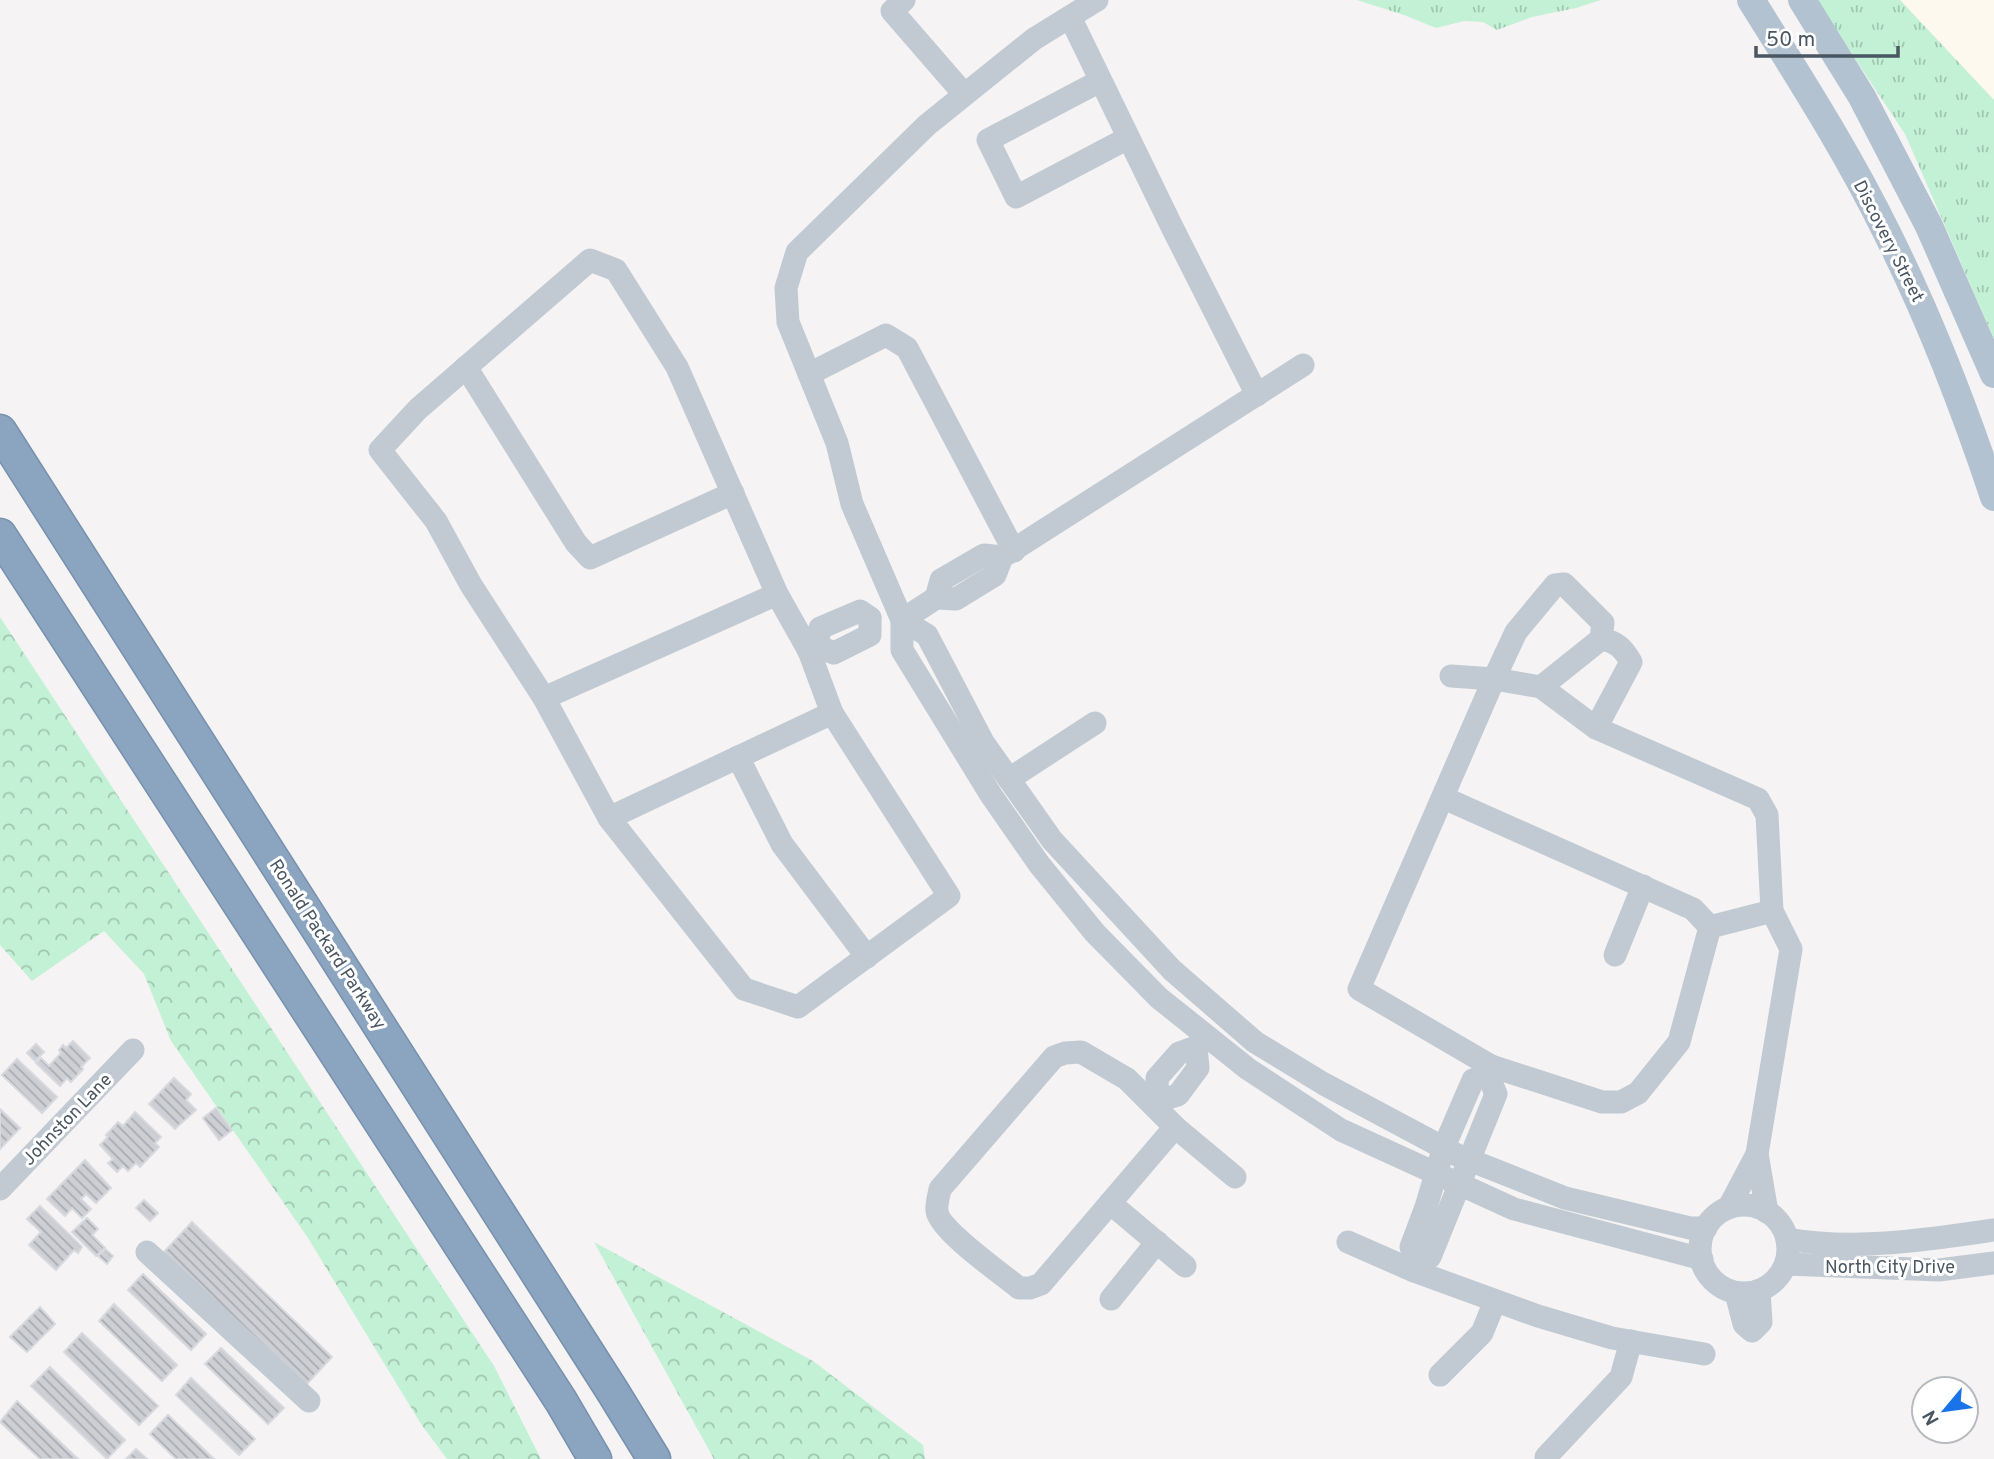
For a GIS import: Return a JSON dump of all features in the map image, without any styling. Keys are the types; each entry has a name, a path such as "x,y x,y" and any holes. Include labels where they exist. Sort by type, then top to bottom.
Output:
{"highway":[{"name":"Ronald Packard Parkway","path":"0,431 614,1392 654,1459"},
{"path":"0,535 561,1401 595,1459"},
{"path":"0,557 82,662"},
{"path":"561,1401 575,1459"}],"main road":[{"name":"Discovery Street","path":"1751,0 1821,113 1888,233 1961,401 1994,497"},
{"path":"1802,0 1862,97 1929,226 1994,374"}],"street":[{"path":"904,0 892,11 964,94"},
{"path":"1097,0 1034,39 927,125 797,252 786,288 788,323 836,443 852,504 899,613 902,650 991,795 1039,864 1095,933 1201,1041 1341,1130 1514,1209 1702,1259"},
{"path":"1070,17 1256,395"},
{"path":"1100,81 988,140 1016,197 1128,138"},
{"path":"590,260 616,270 677,366 777,594 813,649 832,713 949,896 798,1007 744,989 609,818 544,698 471,585 436,521 380,450 418,409 466,367 590,260"},
{"path":"808,374 886,335 907,348 1008,554"},
{"path":"813,649 820,628 860,611 870,618 899,613 936,598 941,580 984,555 1008,554 1303,365"},
{"path":"466,367 576,543 590,558 733,493"},
{"path":"1541,687 1601,639 1604,623 1564,584 1555,584 1516,632 1359,989 1490,1070 1602,1102 1621,1102 1638,1093 1679,1042 1710,927"},
{"path":"544,698 777,594"},
{"path":"899,613 927,635 984,742 1052,840 1172,970 1255,1042 1301,1070 1469,1160 1565,1198 1689,1228 1706,1228"},
{"path":"1596,728 1631,662 1613,641 1601,639"},
{"path":"1451,676 1494,679 1541,687 1596,728 1758,799 1767,816 1772,911 1791,949 1757,1154 1729,1207 1718,1214 1706,1228 1700,1247 1706,1271 1724,1289 1748,1292 1770,1285 1780,1276 1786,1264 1788,1251 1783,1228 1767,1212 1755,1207 1729,1207"},
{"path":"609,818 832,713"},
{"path":"1009,779 1095,723"},
{"path":"738,757 782,844 867,957"},
{"path":"1444,797 1693,909 1710,927"},
{"path":"1615,955 1643,886"},
{"path":"1710,927 1772,911"},
{"path":"1156,1104 1178,1095 1198,1068 1201,1041 1222,1013"},
{"name":"Johnston Lane","path":"0,1189 133,1050"},
{"path":"1175,1127 1041,1284 1030,1288 1019,1288 955,1236 943,1225 937,1212 940,1189 1054,1057 1065,1053 1082,1052 1127,1079 1156,1104 1175,1127 1236,1177"},
{"path":"1416,1267 1412,1247 1444,1147 1473,1080 1490,1070"},
{"path":"1416,1267 1430,1257 1496,1094 1490,1070"},
{"path":"1757,1154 1767,1212"},
{"path":"1110,1203 1185,1266"},
{"name":"North City Drive","path":"1787,1239 1811,1243 1874,1245 1994,1230"},
{"path":"1111,1298 1157,1242"},
{"path":"1348,1242 1538,1316 1612,1338 1703,1354"},
{"path":"147,1252 309,1401"},
{"name":"North City Drive","path":"1786,1264 1939,1270 1994,1264"},
{"path":"1748,1292 1744,1324 1753,1341"},
{"path":"1440,1375 1482,1333 1495,1301"},
{"path":"1546,1457 1621,1377 1631,1341"}],"shaded area":[{"path":"1900,0 1994,0 1994,100"}],"green space":[{"path":"1357,0 1601,0 1532,17 1497,30 1483,22 1464,21 1436,28"},
{"path":"1816,0 1900,0 1994,100 1994,339 1905,134"},
{"path":"0,617 494,1366 541,1459 447,1459 421,1424 308,1238 171,1041 144,974 104,931 32,981 0,945"},
{"path":"594,1242 813,1361 923,1445 925,1459 714,1459"}],"building":[{"path":"73,1041 90,1058 71,1082 67,1078 60,1086 36,1063 41,1058 49,1066 61,1053 59,1050 63,1045 66,1048"},
{"path":"36,1044 44,1052 35,1061 27,1053"},
{"path":"17,1059 57,1097 42,1113 2,1075"},
{"path":"174,1078 191,1094 186,1100 196,1110 175,1129 149,1104"},
{"path":"216,1108 232,1130 219,1140 203,1118"},
{"path":"0,1109 20,1128 0,1149"},
{"path":"135,1112 161,1137 155,1143 159,1147 140,1167 136,1163 128,1171 123,1166 117,1172 108,1163 113,1159 100,1145 118,1122 123,1126"},
{"path":"85,1160 111,1188 96,1203 86,1194 81,1199 91,1209 82,1218 72,1208 65,1216 47,1199"},
{"path":"144,1200 158,1213 150,1221 136,1208"},
{"path":"40,1206 82,1247 78,1253 74,1250 56,1270 29,1245 41,1232 27,1219"},
{"path":"87,1218 98,1229 92,1235 105,1248 96,1256 72,1232"},
{"path":"192,1222 332,1357 303,1388 163,1253"},
{"path":"105,1249 113,1256 107,1264 98,1256"},
{"path":"143,1274 206,1334 191,1350 128,1290"},
{"path":"114,1304 177,1365 162,1381 99,1321"},
{"path":"40,1307 55,1324 27,1352 10,1337"},
{"path":"82,1333 158,1406 139,1425 64,1352"},
{"path":"221,1348 284,1408 268,1424 205,1364"},
{"path":"50,1367 125,1440 107,1459 31,1386"},
{"path":"191,1378 255,1439 239,1455 176,1395"},
{"path":"17,1401 78,1459 40,1459 0,1422"},
{"path":"168,1415 214,1459 176,1459 150,1434"},
{"path":"136,1449 147,1459 126,1459"}]}
